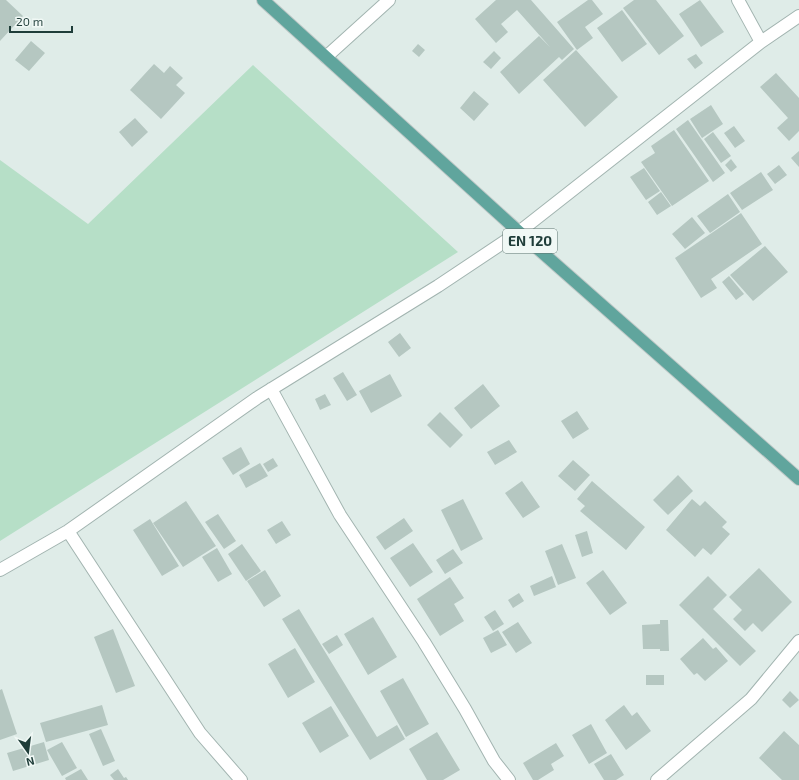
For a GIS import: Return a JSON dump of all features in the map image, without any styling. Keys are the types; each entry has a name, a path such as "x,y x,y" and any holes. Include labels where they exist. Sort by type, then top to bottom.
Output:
{"main road":[{"name":"EN 120","path":"263,0 519,232 799,479"}],"street":[{"path":"326,57 389,0"},
{"path":"738,0 761,42"},
{"path":"0,570 68,531 271,389 438,286 519,232 761,42 799,16"},
{"path":"271,389 340,515 424,642 465,709 494,762 508,780"},
{"path":"68,531 200,733 241,780"},
{"path":"657,780 751,699 799,641"}],"green space":[{"path":"253,65 458,252 0,541 0,160 88,224"}],"building":[{"path":"0,0 6,0 23,16 0,41"},
{"path":"496,0 531,0 574,49 562,60 559,57 519,94 500,72 539,36 550,47 517,10 501,24 508,32 496,43 475,19"},
{"path":"588,0 592,0 603,14 585,27 593,38 577,50 557,22"},
{"path":"634,0 656,0 684,36 659,55 623,8"},
{"path":"700,0 724,32 701,47 679,14"},
{"path":"622,10 647,44 622,62 597,28"},
{"path":"31,41 45,53 29,71 15,60"},
{"path":"418,44 425,50 419,57 412,51"},
{"path":"576,50 618,97 585,127 543,80"},
{"path":"494,51 501,58 491,69 483,62"},
{"path":"696,54 703,63 695,69 687,59"},
{"path":"154,64 164,73 170,66 183,78 176,85 185,93 161,119 130,90"},
{"path":"776,73 799,98 799,131 789,141 777,128 788,118 760,87"},
{"path":"474,91 489,104 474,121 460,108"},
{"path":"711,105 723,124 702,138 690,119"},
{"path":"135,118 148,132 132,147 119,132"},
{"path":"688,120 725,173 713,182 676,129"},
{"path":"734,126 745,141 735,148 724,133"},
{"path":"674,130 709,181 672,206 641,162 655,153 651,146"},
{"path":"713,132 731,156 721,163 704,139"},
{"path":"799,151 799,167 791,158"},
{"path":"731,159 737,167 731,172 725,165"},
{"path":"779,165 787,175 775,184 767,174"},
{"path":"644,168 660,191 646,200 630,177"},
{"path":"761,172 773,190 742,210 730,193"},
{"path":"661,192 671,206 657,215 648,202"},
{"path":"728,194 740,212 710,233 697,216"},
{"path":"741,213 762,244 711,279 717,288 701,298 675,258"},
{"path":"692,217 705,233 685,249 672,234"},
{"path":"765,246 788,272 753,301 730,275"},
{"path":"729,276 744,294 736,300 722,282"},
{"path":"400,333 411,348 399,357 388,342"},
{"path":"343,372 357,395 347,401 333,378"},
{"path":"390,374 402,396 371,413 359,391"},
{"path":"483,384 500,406 471,429 454,408"},
{"path":"325,394 331,405 320,410 315,399"},
{"path":"577,411 589,429 573,439 561,421"},
{"path":"440,412 463,435 450,448 427,425"},
{"path":"509,440 517,452 495,465 487,452"},
{"path":"241,447 250,464 233,475 222,458"},
{"path":"273,458 278,466 268,472 263,464"},
{"path":"573,460 590,475 575,491 558,476"},
{"path":"260,463 268,476 246,488 239,475"},
{"path":"678,475 693,491 668,515 653,500"},
{"path":"522,481 540,507 523,518 505,493"},
{"path":"592,481 645,527 626,550 580,511 585,506 577,499"},
{"path":"463,499 483,539 461,551 441,510"},
{"path":"692,499 700,506 705,501 727,522 722,527 730,534 711,555 703,548 695,557 666,530"},
{"path":"186,501 216,546 183,567 153,523"},
{"path":"218,514 236,541 224,549 205,522"},
{"path":"404,518 413,531 385,550 376,537"},
{"path":"150,519 179,566 162,576 133,530"},
{"path":"282,521 291,535 276,544 267,530"},
{"path":"587,531 593,553 582,557 575,535"},
{"path":"413,543 433,572 410,587 390,558"},
{"path":"242,544 261,571 246,581 228,554"},
{"path":"562,544 576,578 558,585 545,551"},
{"path":"217,548 232,574 218,582 202,557"},
{"path":"453,549 463,563 445,574 436,560"},
{"path":"759,568 792,602 762,632 753,623 745,631 733,619 742,610 729,597"},
{"path":"265,570 281,596 264,607 247,581"},
{"path":"603,570 627,603 610,615 586,583"},
{"path":"552,576 556,587 534,596 530,586"},
{"path":"708,576 727,595 713,609 756,651 740,666 679,605"},
{"path":"450,577 464,598 454,604 464,621 440,636 417,599"},
{"path":"519,593 524,601 513,608 508,600"},
{"path":"299,609 377,737 397,725 405,739 370,760 282,619"},
{"path":"495,610 504,624 493,631 484,617"},
{"path":"373,617 397,657 368,675 344,634"},
{"path":"660,620 668,620 669,651 660,651 660,649 643,649 642,625 660,624"},
{"path":"518,622 532,643 516,653 502,632"},
{"path":"113,629 135,686 116,693 94,637"},
{"path":"498,630 507,645 491,653 483,638"},
{"path":"337,635 343,645 329,654 322,644"},
{"path":"703,638 713,649 716,647 728,661 705,681 697,673 694,675 680,659"},
{"path":"295,648 315,682 288,698 268,664"},
{"path":"646,675 664,675 664,685 646,685"},
{"path":"403,678 429,724 406,737 380,691"},
{"path":"2,689 17,734 0,740 0,690"},
{"path":"790,691 799,700 790,708 782,700"},
{"path":"102,705 108,725 46,742 40,723"},
{"path":"624,705 632,716 637,712 651,731 626,750 605,720"},
{"path":"331,706 349,736 320,753 302,723"},
{"path":"591,724 607,753 589,764 572,735"},
{"path":"101,729 115,761 103,766 89,734"},
{"path":"784,731 799,745 799,780 782,780 759,758"},
{"path":"437,732 460,770 443,780 427,780 409,749"},
{"path":"44,742 49,760 13,771 7,753"},
{"path":"62,742 77,768 62,776 47,750"},
{"path":"556,743 564,756 551,764 554,770 538,780 533,780 523,763"},
{"path":"611,754 624,775 616,780 604,780 594,764"},
{"path":"81,769 88,780 66,780 65,778"},
{"path":"118,769 124,778 126,777 128,780 114,780 110,775"}]}
